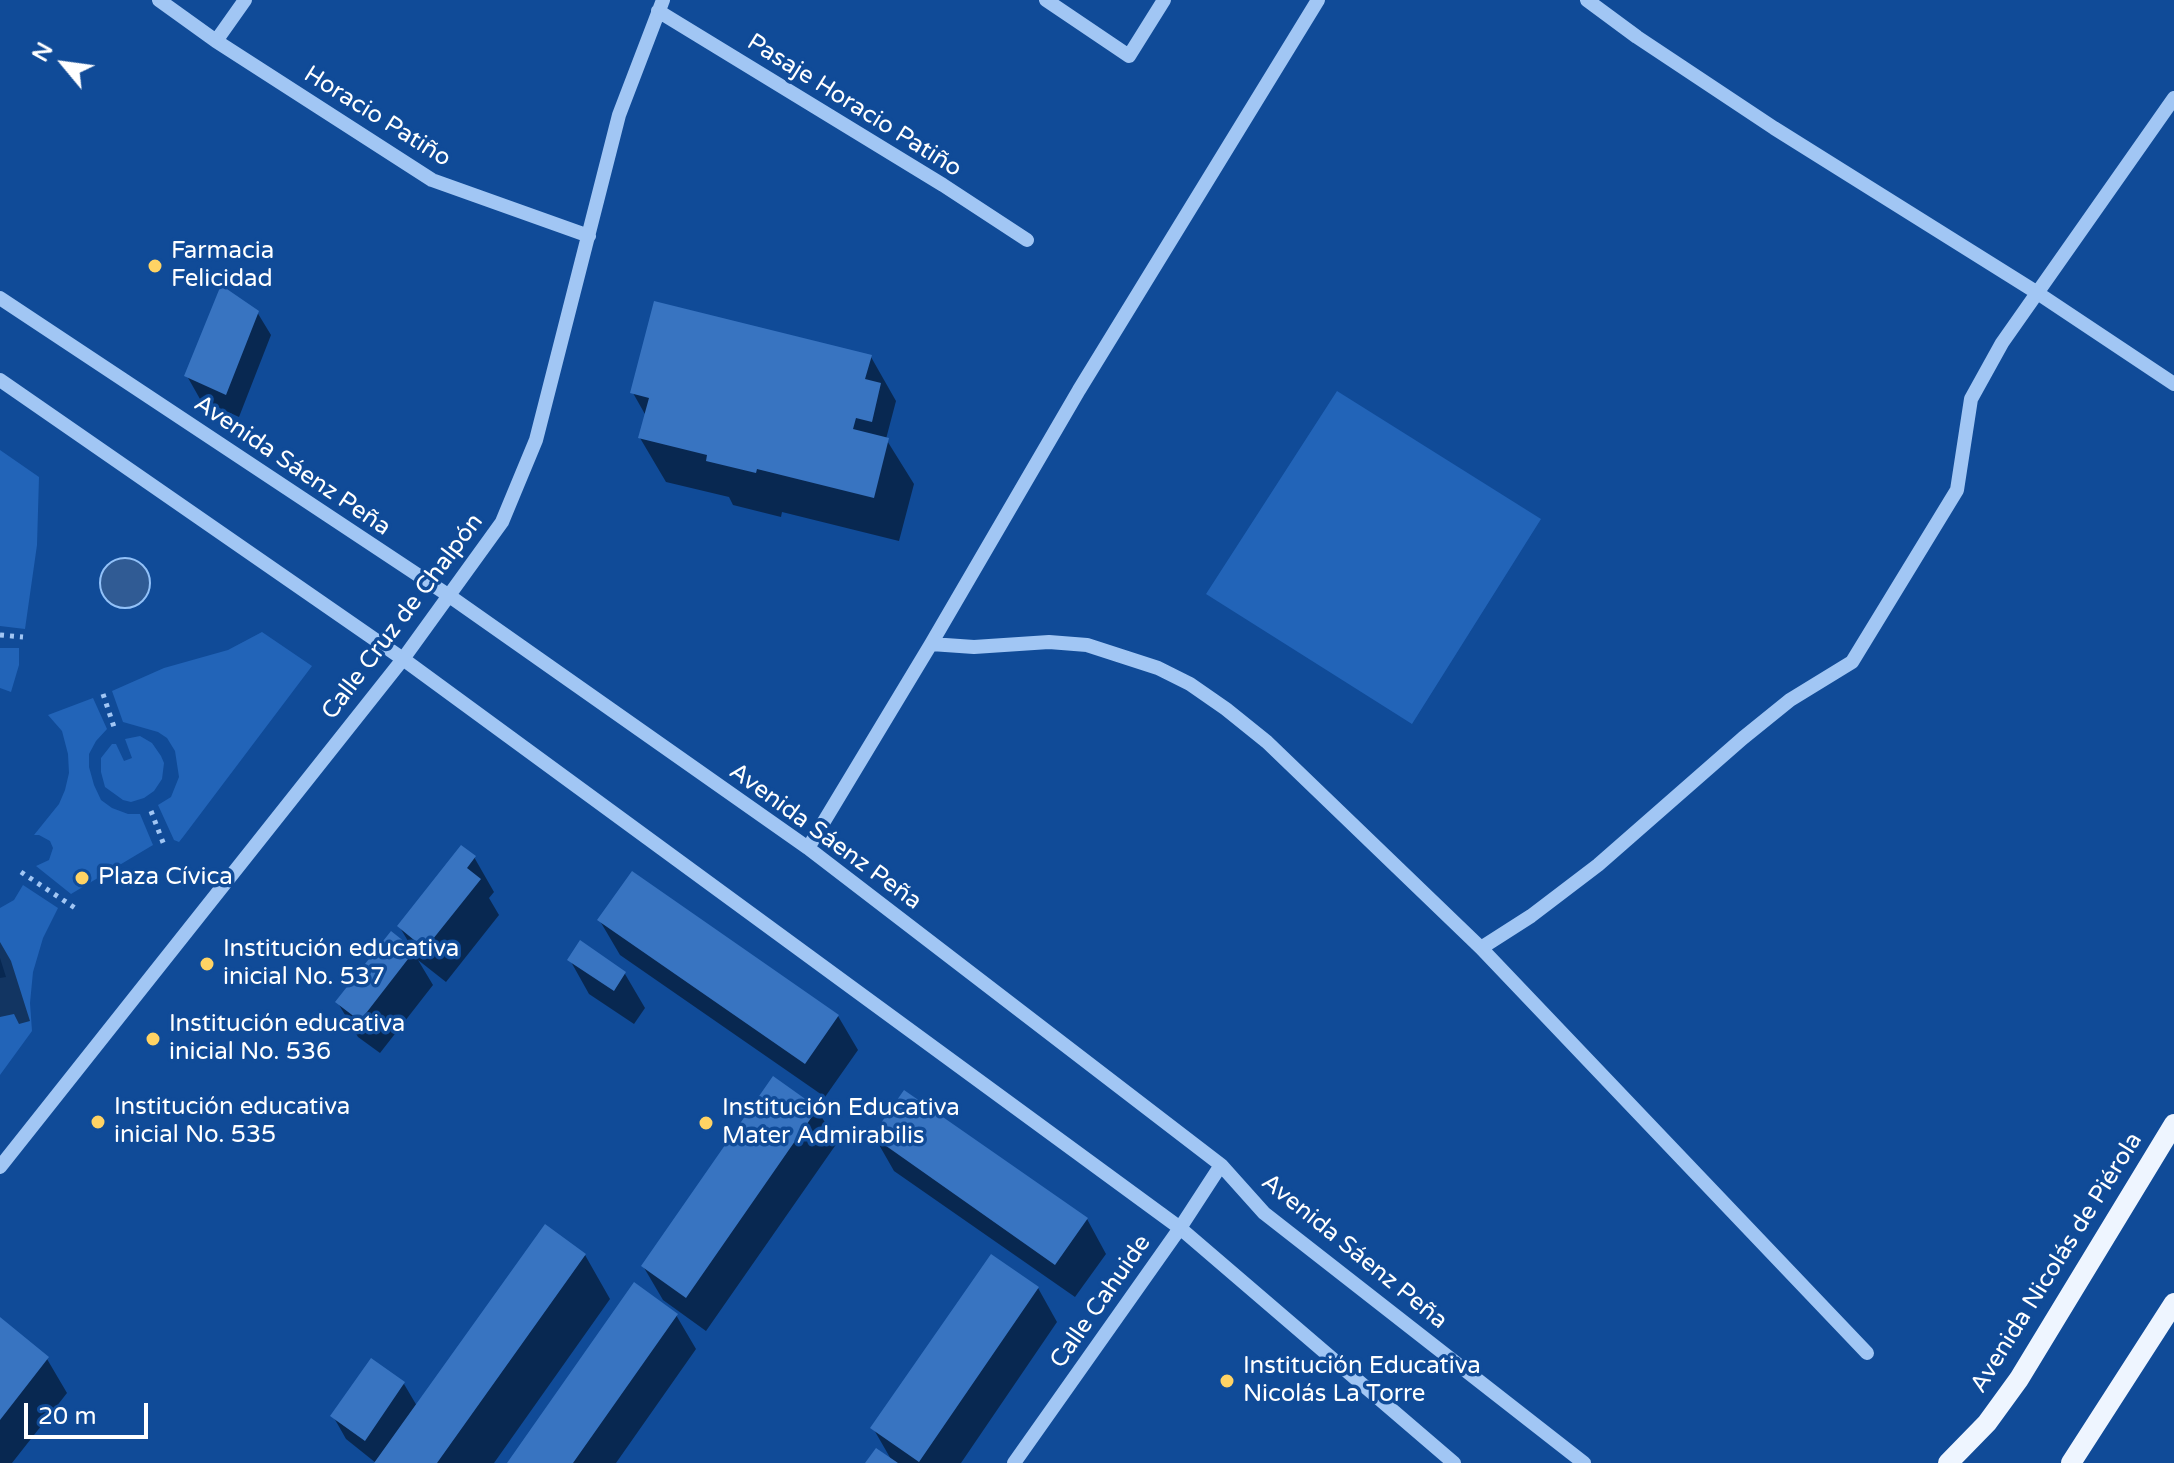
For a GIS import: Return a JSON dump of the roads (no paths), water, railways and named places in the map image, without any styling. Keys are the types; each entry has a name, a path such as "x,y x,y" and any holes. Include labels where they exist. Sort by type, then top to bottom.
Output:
{"main road":[{"name":"Avenida Nicolás de Piérola","path":"1948,1463 1987,1423 2019,1379 2174,1124"},
{"path":"2071,1463 2174,1303"}],"street":[{"name":"Horacio Patiño","path":"159,0 216,41 432,180 589,236"},
{"path":"216,41 245,0"},
{"path":"1046,0 1129,56 1164,0"},
{"path":"808,848 1079,390 1318,0"},
{"path":"1587,0 1774,128 2036,292 2174,384"},
{"name":"Calle Cruz de Chalpón","path":"0,1167 403,659 502,522 536,440 619,115 660,6"},
{"name":"Pasaje Horacio Patiño","path":"660,6 1027,240"},
{"path":"1481,948 1531,916 1598,865 1790,700 1852,662 1957,490 1971,399 2002,343 2174,98"},
{"name":"Avenida Sáenz Peña","path":"3,305 448,595 808,848 1221,1165 1264,1213 1584,1463"},
{"path":"0,380 403,659 1180,1228 1454,1463"},
{"path":"931,644 974,647 1049,642 1087,645 1147,663 1190,684 1226,709 1267,742 1481,948 1867,1353"},
{"name":"Calle Cahuide","path":"1014,1463 1221,1165"}],"place":[{"name":"Farmacia Felicidad","path":"155,266"},
{"name":"Plaza Cívica","path":"82,878"},
{"name":"Institución educativa inicial No. 537","path":"207,964"},
{"name":"Institución educativa inicial No. 536","path":"153,1039"},
{"name":"Institución educativa inicial No. 535","path":"98,1122"},
{"name":"Institución Educativa Mater Admirabilis","path":"706,1123"},
{"name":"Institución Educativa Nicolás La Torre","path":"1227,1381"}]}
